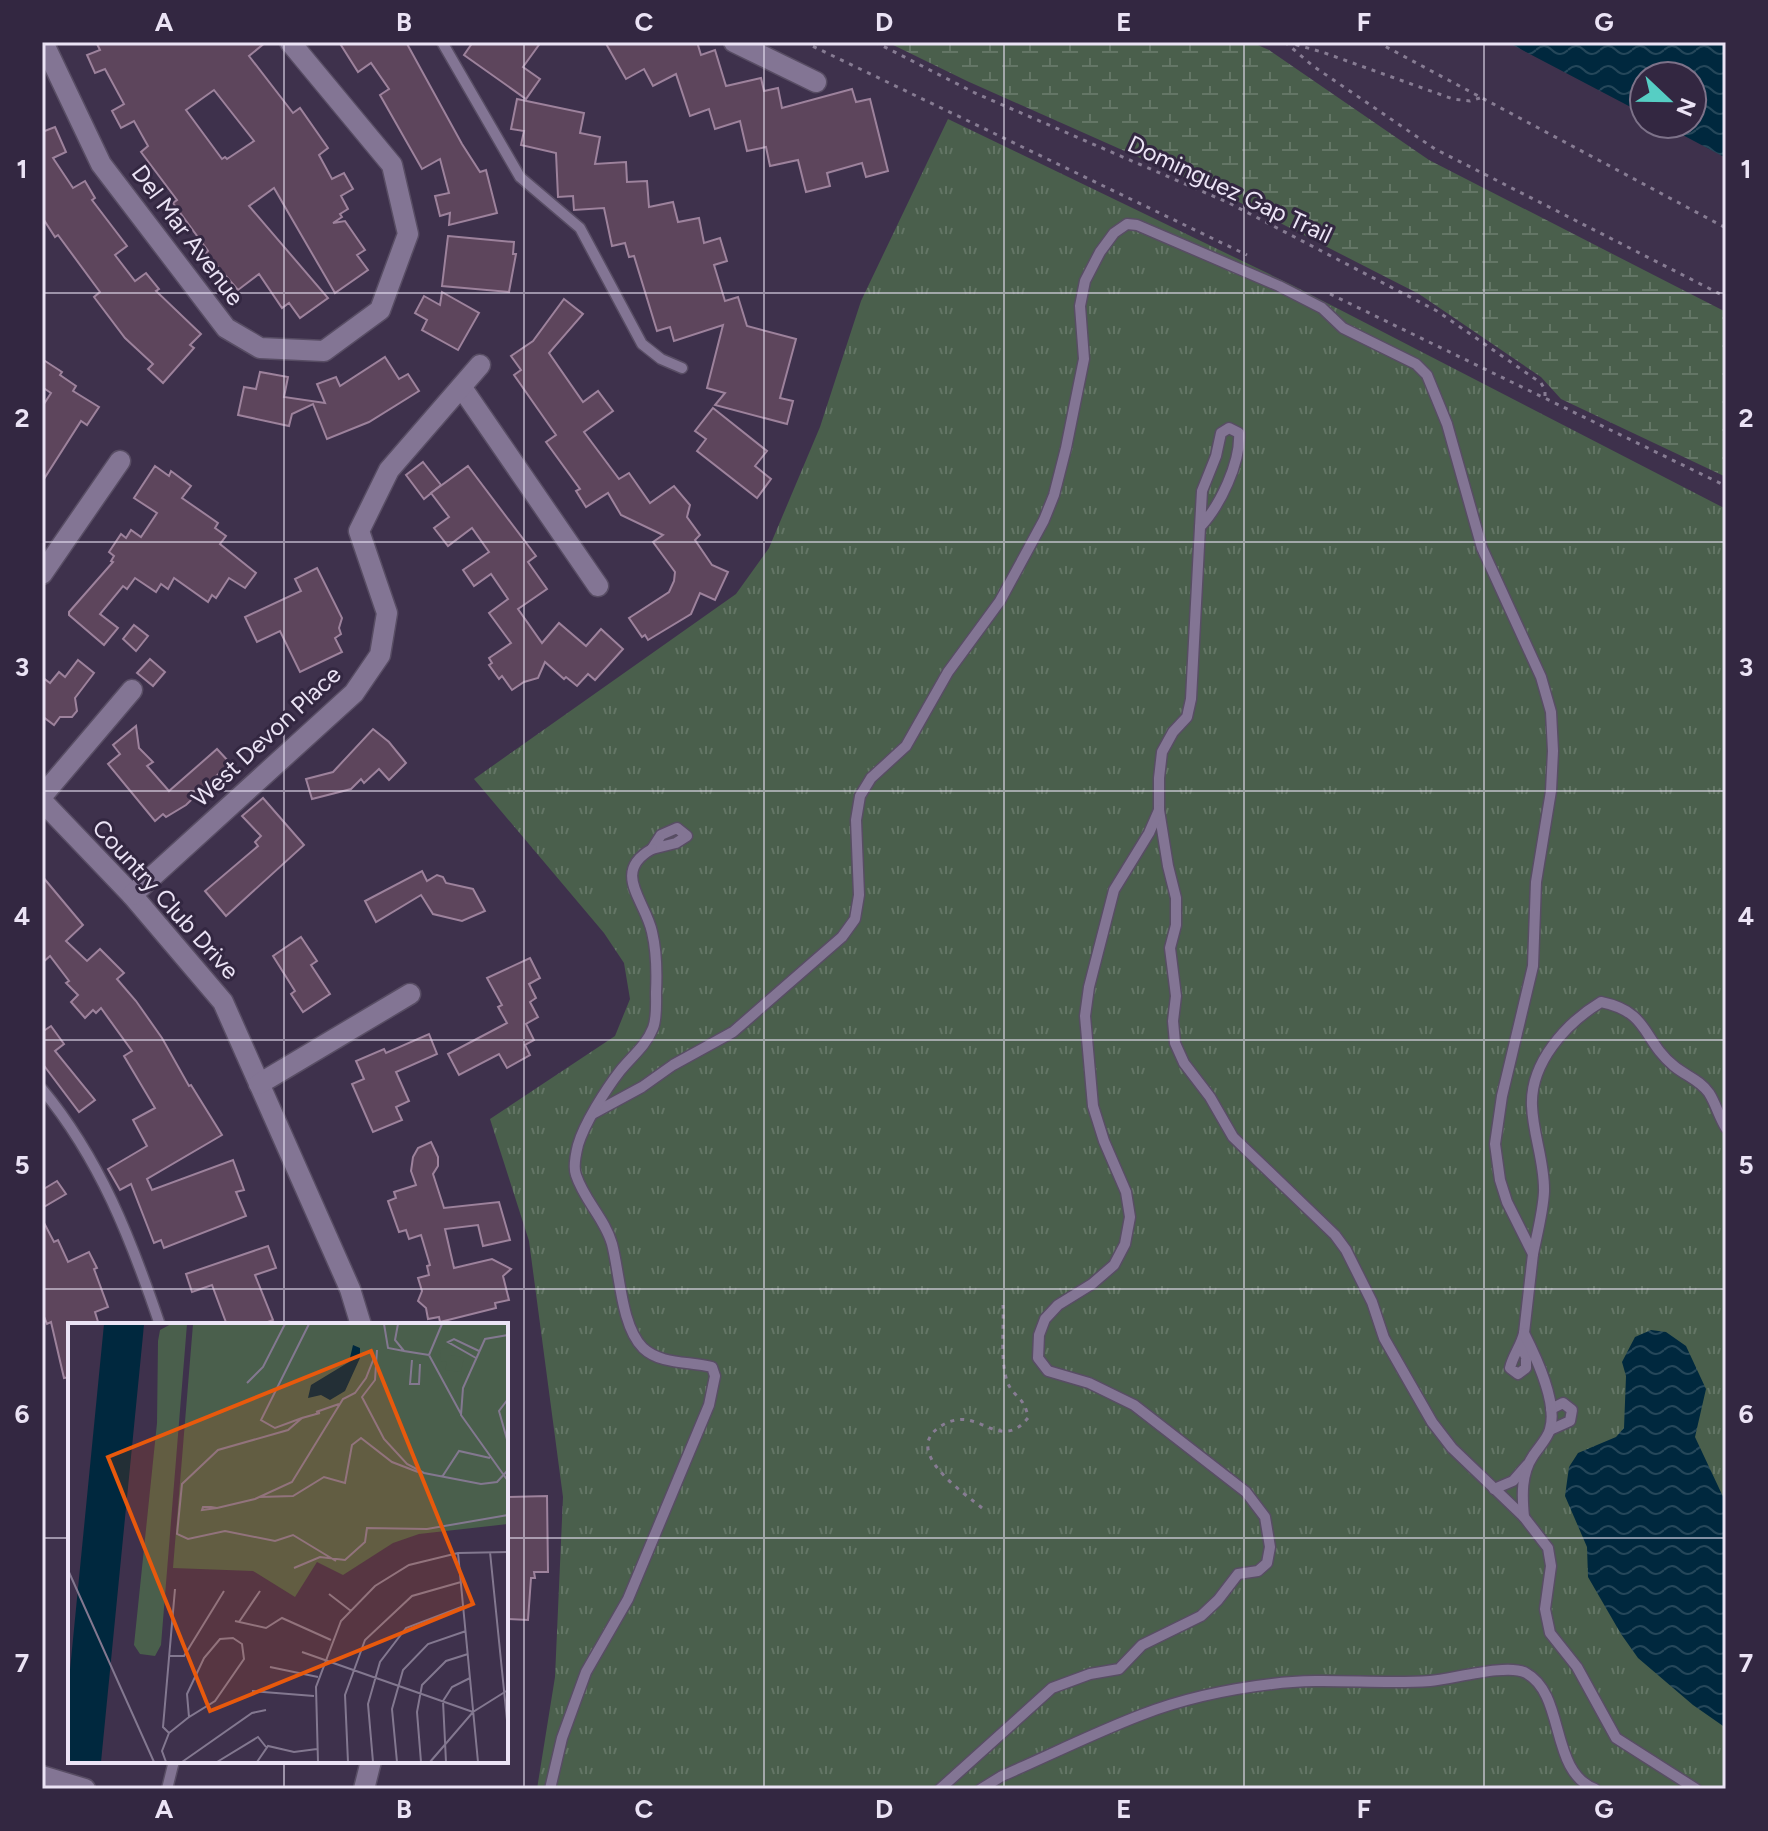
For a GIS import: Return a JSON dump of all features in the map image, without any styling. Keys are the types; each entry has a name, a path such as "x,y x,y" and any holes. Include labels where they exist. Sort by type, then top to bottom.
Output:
{"street":[{"name":"Del Mar Avenue","path":"43,42 101,164 226,328 260,348 324,351 380,310 408,234 392,165 290,42"},
{"path":"734,42 816,82"},
{"name":"West Devon Place","path":"132,895 354,693 380,655 387,613 359,531 389,470 480,365"},
{"path":"462,388 598,586"},
{"path":"42,574 120,461"},
{"path":"42,799 132,690"},
{"name":"Country Club Drive","path":"42,799 132,895 223,1002 350,1289 360,1323"},
{"path":"259,1084 410,994"},
{"path":"364,1789 370,1763"},
{"path":"42,1776 85,1789"}],"lane":[{"path":"442,42 520,177 580,228 642,344 661,359 682,368"},
{"path":"594,1113 733,1032 842,937 855,919 859,895 856,820 860,796 871,778 906,746 948,672 1000,601 1044,520 1066,448 1084,359 1080,306 1085,281 1114,233 1127,224 1137,225 1279,286 1322,308 1343,328 1416,364 1427,375 1439,401 1482,548 1541,677 1551,712 1551,791 1536,882 1533,966 1502,1096 1495,1144 1507,1202 1533,1254"},
{"path":"1200,527 1211,516 1221,498 1240,447 1239,433 1229,428 1221,433 1216,456 1202,491 1200,527 1191,699 1187,717 1173,732 1162,752 1159,778 1159,810 1176,898 1176,925 1170,948 1176,996 1173,1021 1175,1043 1184,1063 1210,1097 1233,1137 1335,1235 1346,1250 1372,1302 1384,1338 1432,1422 1452,1448 1524,1517 1548,1548 1551,1566 1545,1609 1550,1633 1577,1667 1616,1738 1696,1789"},
{"path":"940,1789 1052,1688 1090,1674 1119,1669 1142,1645 1201,1616 1238,1574 1258,1571 1267,1563 1270,1547 1265,1517 1246,1492 1134,1405 1089,1383 1048,1371 1038,1358 1039,1335 1045,1319 1058,1305 1092,1284 1114,1265 1125,1244 1130,1217 1126,1192 1093,1106 1085,1016 1089,987 1114,890 1149,833 1159,810"},
{"path":"550,1789 562,1738 586,1672 628,1599 709,1405 715,1376 712,1367 661,1358 644,1348 633,1333 611,1241 587,1201 574,1171 578,1144 594,1113 655,1025 658,962 651,929 635,892 632,871 638,857 652,849"},
{"path":"1521,1346 1544,1194 1542,1161 1532,1105 1539,1072 1552,1046 1580,1014 1601,1002 1621,1006 1642,1023 1655,1047 1676,1068 1695,1078 1709,1092 1726,1128"},
{"path":"42,1089 94,1163 131,1239 159,1323"},
{"path":"1494,1489 1513,1481 1550,1430 1551,1409 1538,1361 1524,1333"},
{"path":"1550,1430 1570,1421 1572,1410 1563,1403 1551,1409"},
{"path":"1524,1517 1521,1492 1530,1461"},
{"path":"981,1789 1002,1776 1143,1714 1179,1703 1270,1684 1303,1681 1403,1683 1512,1669 1525,1672 1535,1679 1544,1693 1572,1773 1582,1784 1595,1789"},
{"path":"167,1789 174,1763"}],"path":[{"name":"Dominguez Gap Trail","path":"875,42 975,93 1229,203 1437,311 1541,383 1545,400"},
{"path":"1286,42 1453,99 1470,101 1480,98"},
{"path":"1286,42 1313,66 1435,149 1726,297"},
{"path":"1377,42 1726,228"},
{"path":"982,1508 938,1472 931,1459 929,1442 935,1429 950,1421 966,1419 1008,1432 1022,1426 1028,1418 1027,1405 1010,1388 1006,1376 1003,1305"}],"green space":[{"path":"887,42 1251,42 1269,50 1429,160 1726,312 1726,477 1561,399 1541,377 1419,294 1237,201 967,81"},
{"path":"948,119 1292,285 1726,509 1726,1789 537,1789 555,1677 563,1497 529,1241 490,1119 615,1036 630,999 624,963 604,933 474,779 736,594 769,548 820,427 861,301"}],"water":[{"path":"1507,42 1726,42 1726,158 1692,140 1708,140 1708,60 1628,60 1628,106"},
{"path":"1651,1330 1666,1332 1686,1346 1706,1389 1695,1437 1726,1503 1726,1728 1693,1705 1638,1658 1621,1634 1588,1577 1587,1547 1565,1496 1569,1467 1578,1453 1616,1437 1624,1428 1626,1376 1622,1362 1635,1337"}],"building":[{"path":"96,42 266,42 249,56 293,113 300,108 328,148 319,155 332,179 344,173 353,189 341,196 348,209 333,223 345,221 365,250 357,255 368,270 335,293 274,188 249,206 328,298 300,318 289,303 282,308 259,274 238,290 206,253 208,251 173,203 177,200 141,152 148,146 134,121 121,128 112,111 124,104 105,69 95,73 87,55 100,50","holes":["214,90 254,141 227,159 222,159 186,110"]},
{"path":"339,42 406,42 462,144 480,172 486,170 497,213 449,225 450,213 440,216 435,196 449,193 440,159 422,169 380,95 389,89 371,63 358,72"},
{"path":"473,42 541,42 523,67 540,79 526,99 464,55"},
{"path":"605,42 697,42 701,55 715,50 726,86 761,78 764,91 778,88 782,108 852,89 856,102 870,99 888,171 866,177 862,163 827,173 830,186 806,192 798,160 770,166 766,147 747,151 740,121 715,129 709,109 690,116 676,74 653,86 644,69 626,79"},
{"path":"517,99 584,113 580,133 600,137 595,164 626,162 627,182 647,181 649,207 673,202 678,222 699,218 704,243 720,238 727,261 714,265 725,301 738,297 747,326 796,339 780,398 793,401 787,424 715,405 725,393 707,388 723,325 674,341 670,327 657,331 634,256 629,257 625,243 612,246 604,208 574,210 573,196 558,197 556,153 521,145 524,131 511,129"},
{"path":"55,127 66,152 53,158 73,188 85,181 95,198 92,200 127,246 115,255 135,281 146,273 159,289 156,291 201,334 190,345 194,348 163,383 148,369 153,364 125,338 94,297 100,292 42,217 42,132"},
{"path":"448,236 514,242 513,254 516,254 509,292 442,286"},
{"path":"442,292 479,313 458,350 422,330 427,320 415,313 424,296 440,305"},
{"path":"564,299 583,314 549,353 583,402 598,391 613,411 584,432 619,479 629,473 650,503 674,486 690,505 687,517 700,535 695,540 712,565 728,572 715,600 700,593 691,614 648,640 645,635 642,637 629,618 669,592 674,581 675,572 653,542 663,535 621,515 608,493 586,507 576,491 580,489 546,442 556,435 514,375 521,370 511,356 533,341"},
{"path":"385,357 399,379 408,374 419,391 369,422 327,439 313,404 292,414 289,426 238,415 244,387 256,389 260,372 288,377 284,397 325,403 317,384 336,377 340,386"},
{"path":"42,359 76,386 73,391 99,407 87,425 81,421 42,482 42,407 51,393 42,387"},
{"path":"713,408 767,451 755,466 771,479 757,498 697,451 706,439 695,431"},
{"path":"423,462 441,485 424,499 406,475"},
{"path":"155,466 169,476 171,471 191,486 182,498 218,523 215,528 226,536 220,544 256,573 245,588 229,578 216,598 212,595 208,602 174,578 168,589 161,584 156,592 135,578 127,589 123,586 100,614 118,628 104,645 69,612 113,562 114,556 109,552 121,534 126,538 131,530 141,537 157,513 134,498"},
{"path":"468,466 536,556 528,562 547,589 518,609 542,643 559,623 586,646 601,629 623,649 595,680 588,674 577,686 545,662 538,678 512,690 489,665 492,663 489,658 511,643 489,613 508,599 491,574 474,586 463,570 489,552 472,528 448,546 434,528 449,517 431,493"},
{"path":"317,568 342,618 341,634 335,638 342,652 300,672 280,631 257,642 245,617 301,591 295,579"},
{"path":"134,625 148,636 136,651 123,639"},
{"path":"150,659 165,672 153,686 137,673"},
{"path":"78,660 94,673 75,698 77,711 72,717 60,717 54,725 42,716 42,677 50,683 59,672 65,677"},
{"path":"136,726 139,748 153,762 147,766 169,791 217,749 230,763 186,805 166,817 163,814 155,821 108,764 120,754 113,745"},
{"path":"373,729 389,742 406,763 389,780 379,769 364,783 361,779 351,789 312,799 306,779 333,772"},
{"path":"263,798 304,845 226,916 205,891 258,846 255,842 261,836 242,816"},
{"path":"422,871 427,881 437,875 443,877 446,883 473,889 485,911 462,921 433,914 421,895 376,922 365,901"},
{"path":"42,876 83,925 66,941 87,961 100,949 124,973 117,979 162,1038 222,1135 147,1179 152,1190 233,1160 244,1190 236,1192 246,1216 164,1248 161,1240 154,1243 131,1184 120,1190 108,1169 147,1146 133,1120 155,1108 124,1056 132,1051 101,1008 96,1013 93,1010 85,1018 71,1002 78,995 66,983 69,981 50,956 42,963"},
{"path":"301,937 317,961 311,965 330,994 303,1012 291,994 295,991 273,956"},
{"path":"530,958 540,978 529,984 536,998 530,1002 538,1017 526,1024 534,1040 525,1045 530,1055 507,1068 499,1054 459,1075 448,1054 507,1023 498,1007 502,1005 487,978"},
{"path":"51,1026 64,1044 55,1051 95,1100 79,1112 42,1063 42,1032"},
{"path":"429,1034 437,1054 396,1072 409,1101 396,1107 402,1120 373,1132 352,1084 364,1079 356,1061 384,1049 386,1053"},
{"path":"431,1142 438,1157 438,1166 433,1174 444,1208 499,1202 510,1240 483,1246 478,1225 445,1229 454,1268 492,1259 511,1269 503,1276 509,1300 495,1303 496,1308 440,1322 439,1317 428,1319 426,1308 418,1301 422,1291 418,1278 429,1275 427,1266 430,1265 421,1235 409,1239 406,1230 399,1232 388,1201 396,1198 394,1192 416,1185 411,1171 413,1157 418,1148"},
{"path":"57,1181 66,1194 42,1208 42,1190"},
{"path":"42,1219 54,1242 58,1240 68,1262 89,1252 108,1307 95,1312 98,1323 68,1323 68,1377 64,1378 51,1322 47,1324 42,1312"},
{"path":"268,1246 276,1268 255,1275 273,1320 265,1323 226,1323 212,1285 192,1292 186,1274"},
{"path":"547,1496 548,1572 534,1572 535,1578 531,1578 528,1620 508,1619 508,1497"}]}
